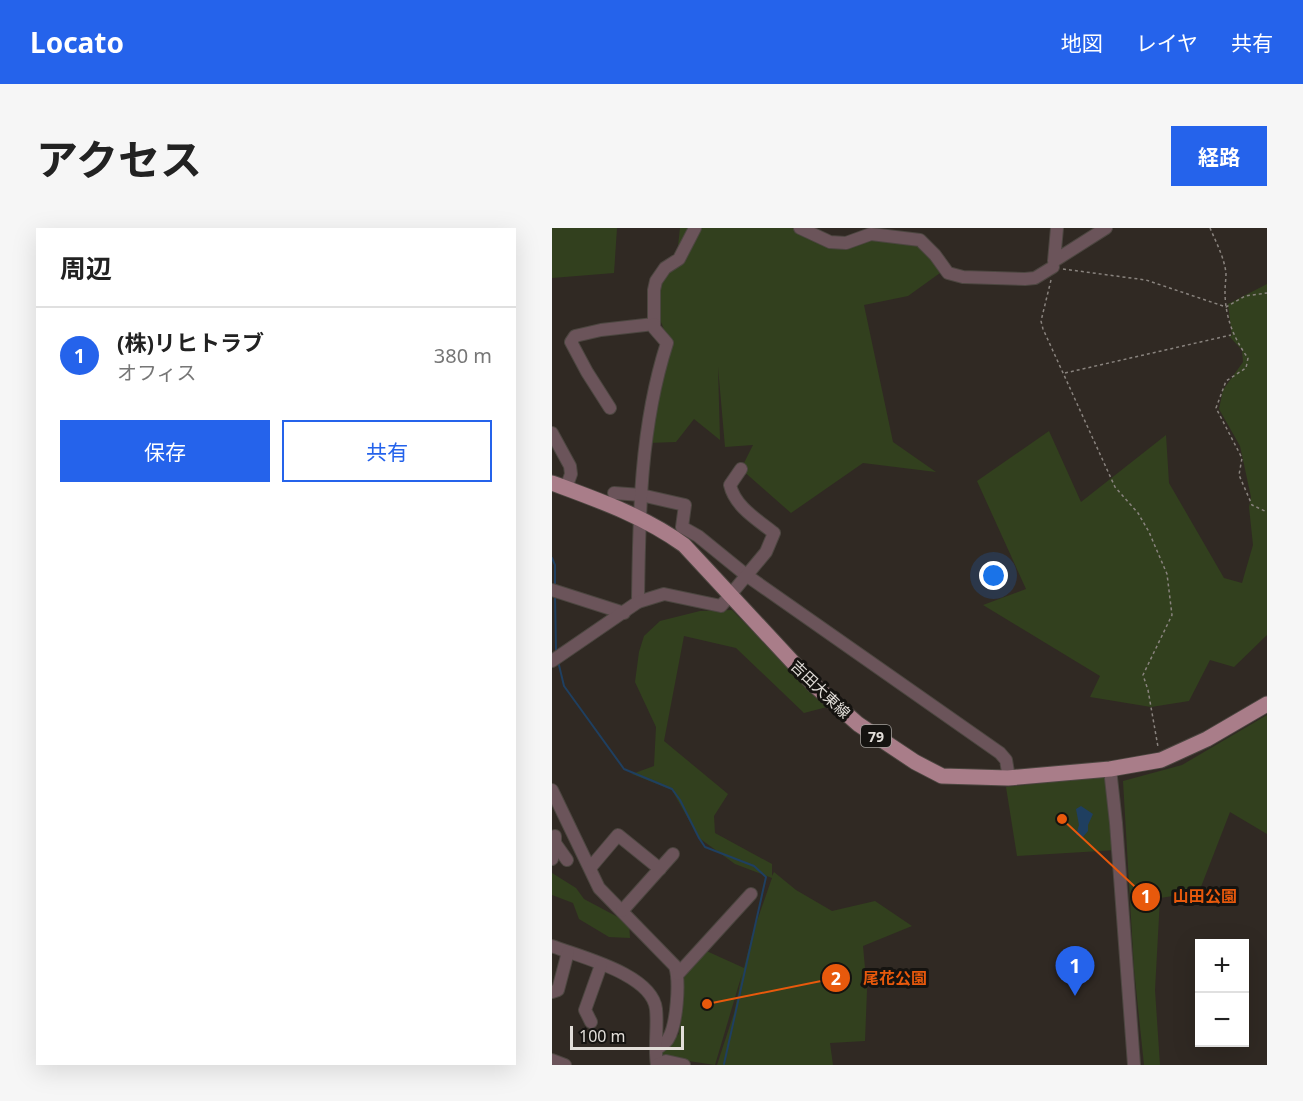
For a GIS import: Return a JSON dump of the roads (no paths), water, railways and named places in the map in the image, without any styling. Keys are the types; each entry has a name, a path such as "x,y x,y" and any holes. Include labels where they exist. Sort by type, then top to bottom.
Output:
{"main road":[{"name":"吉田大東線","path":"559,485 639,517 662,529 684,545 814,685 858,724 915,762 942,776 1009,777 1110,769 1161,760 1207,739 1267,704"}],"street":[{"path":"638,602 639,517 645,443 657,375 667,343 654,328 654,290 656,281 665,268 679,259 695,228"},
{"path":"800,228 813,232 830,242 846,243 868,235 905,232 920,240 948,273 963,277 1035,278 1106,228"},
{"path":"1053,264 1057,228"},
{"path":"610,408 572,342 575,336 601,330 654,324"},
{"path":"552,433 570,466 571,474 559,485"},
{"path":"557,658 638,602 664,594 722,606 766,552 774,533 732,496 730,485 741,469"},
{"path":"614,493 641,495 685,505 682,527 698,536 746,575 1000,753 1006,760 1009,777"},
{"path":"557,592 624,613"},
{"path":"1110,769 1134,1065"},
{"path":"552,790 599,888 675,966 678,974 674,1022 668,1041 657,1049"},
{"path":"554,839 572,832"},
{"path":"590,868 618,835 660,869"},
{"path":"552,859 554,839"},
{"path":"554,839 567,860"},
{"path":"622,911 673,854"},
{"path":"678,974 751,894"},
{"path":"552,946 630,976 649,993 656,1006 657,1065 666,1061 684,1065"},
{"path":"552,992 558,990 568,952"},
{"path":"591,1022 585,1010 601,965"},
{"path":"552,1060 565,1065"}],"water":[{"path":"1081,806 1093,814 1088,831 1083,837 1076,835 1079,825 1076,809"}],"waterway":[{"path":"552,558 555,565 555,586"},
{"path":"555,595 556,652"},
{"path":"558,661 564,686 624,769 672,789 705,847 754,866 766,877 724,1064"}],"place":[{"name":"山田公園","path":"1062,819"},
{"name":"(株)リヒトラブ","path":"1075,996"},
{"name":"尾花公園","path":"707,1004"}]}
